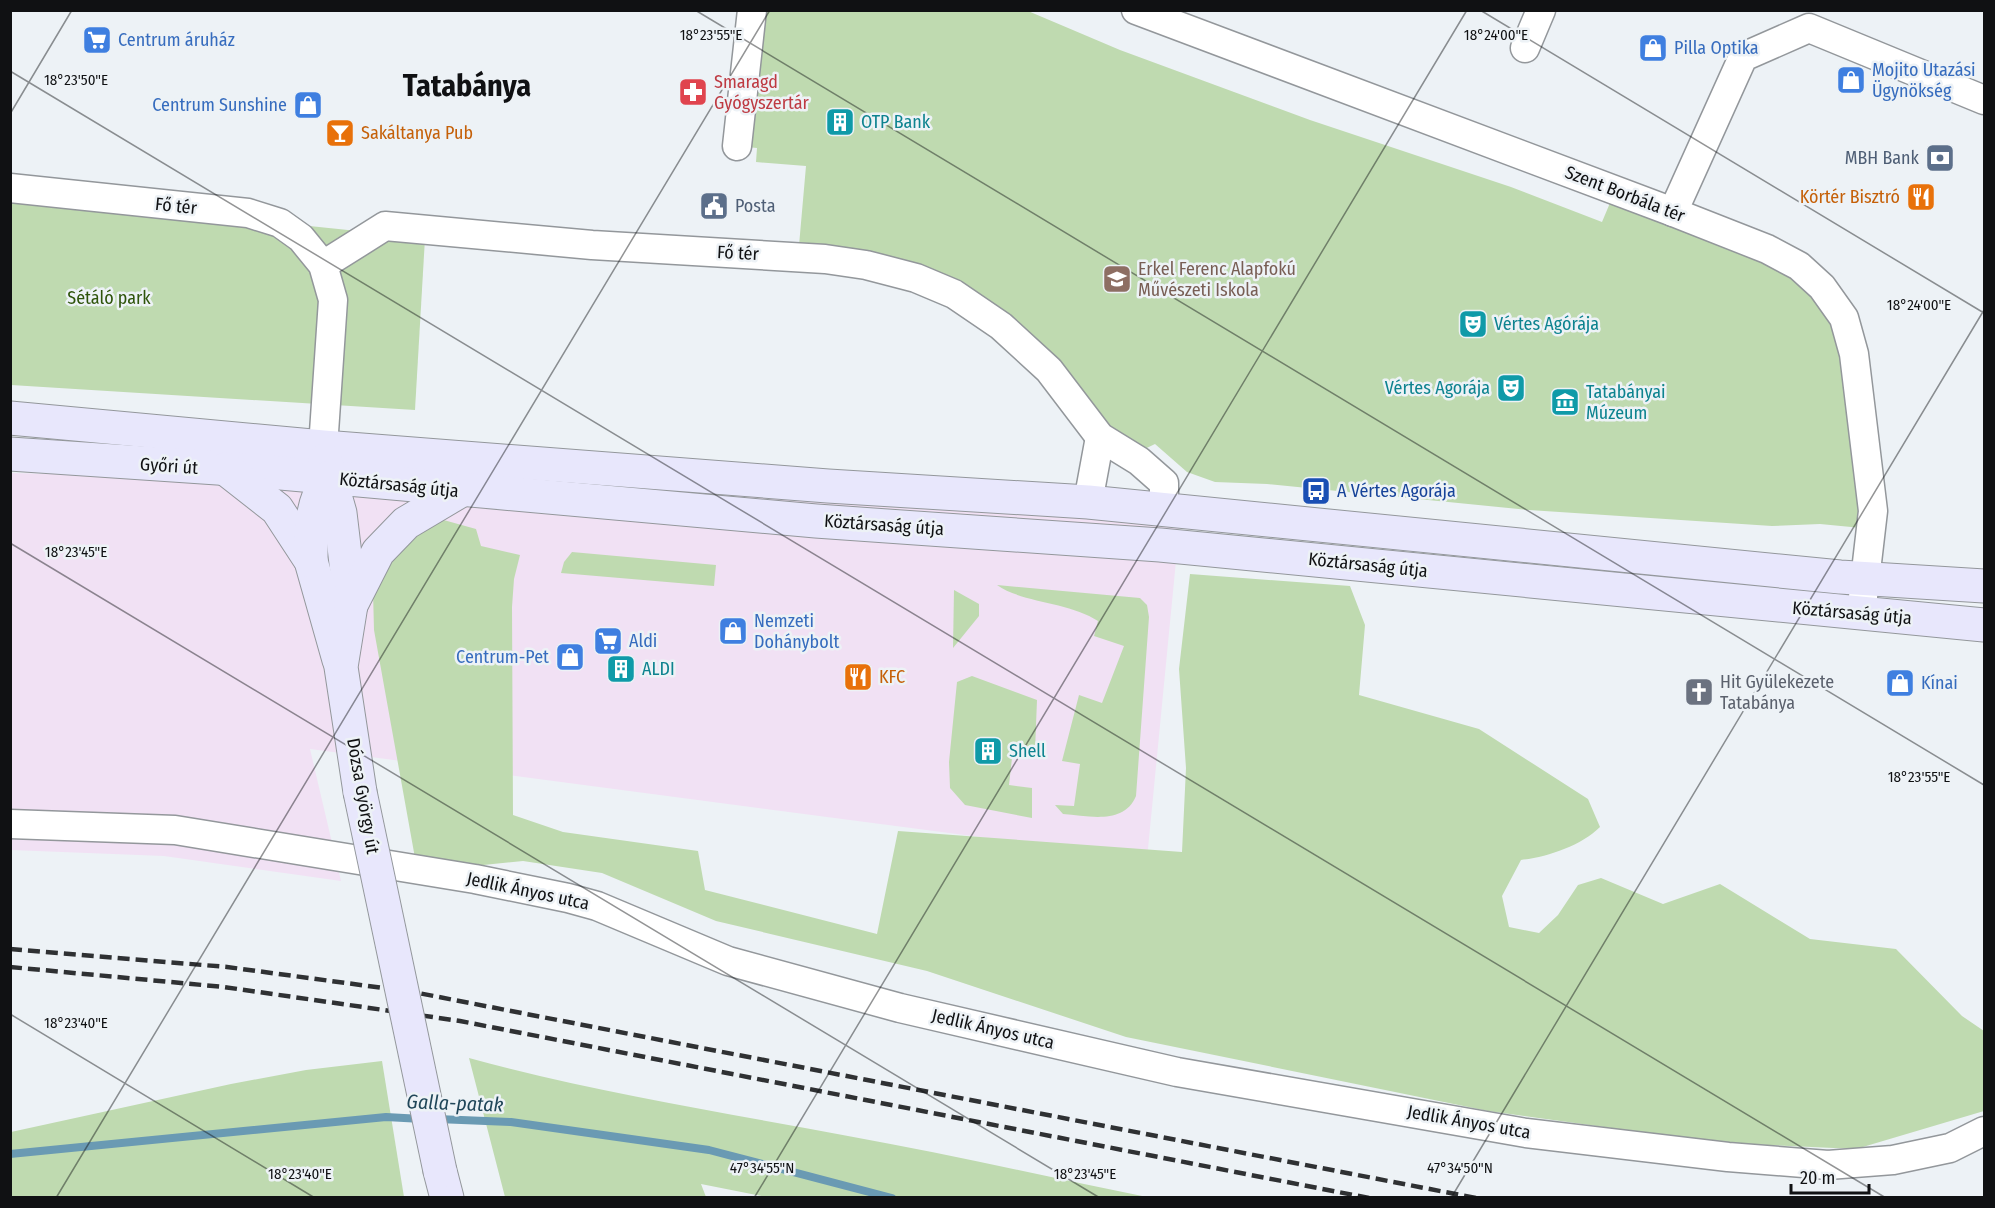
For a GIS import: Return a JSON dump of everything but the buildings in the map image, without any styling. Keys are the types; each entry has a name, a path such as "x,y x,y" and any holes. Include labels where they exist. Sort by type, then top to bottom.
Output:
{"street":[{"path":"737,146 752,10"},
{"name":"Szent Borbála tér","path":"1136,10 1673,212 1767,249 1799,266 1822,287 1844,318 1854,354 1873,510 1861,614"},
{"path":"1525,48 1541,10"},
{"path":"1673,212 1743,57 1809,27 1984,100"},
{"name":"Fő tér","path":"10,188 248,213 280,223 301,238 323,265 333,300 325,462"},
{"name":"Fő tér","path":"323,265 385,226 592,245 825,259 866,265 916,278 954,294 1001,326 1049,370 1100,437 1138,461 1164,483 1164,511"},
{"name":"Győri út","path":"10,418 325,462"},
{"path":"1088,502 1100,437"},
{"name":"Győri út","path":"10,454 226,469 325,462"},
{"path":"311,561 314,508 325,462"},
{"name":"Köztársaság útja","path":"325,462 828,486 1088,502 1866,579 1984,586"},
{"name":"Köztársaság útja","path":"325,462 460,491 816,521 1160,544 1984,625"},
{"name":"Dózsa György út","path":"325,462 340,513 351,605 341,667 360,792 443,1184"},
{"path":"226,469 277,509 311,561 341,667"},
{"path":"351,605 378,552 406,523 460,491"},
{"name":"Jedlik Ányos utca","path":"10,824 175,830 556,896 597,906 728,961 900,1008 1177,1072 1526,1133 1728,1157 1828,1165 1893,1160 1950,1148 1984,1131"}],"shaded area":[{"path":"11,473 1182,499 1147,859 310,749 341,881 164,856 11,850"}],"green space":[{"path":"752,11 1028,11 1120,50 1310,120 1511,187 1602,222 1615,191 1767,249 1844,318 1872,529 1820,524 1772,526 1529,510 1267,484 1215,482 1187,472 1155,444 1130,456 954,294 798,257 806,166 756,162 757,148 737,146"},
{"name":"Sétáló park","path":"10,195 425,238 415,410 11,385"},
{"path":"440,519 476,529 481,546 520,555 514,579 512,607 513,815 563,832 698,851 705,890 877,934 898,831 1182,852 1186,768 1179,669 1190,574 1350,586 1365,625 1359,695 1479,729 1588,799 1600,827 1583,840 1563,850 1521,860 1502,896 1509,927 1539,933 1558,915 1578,885 1601,878 1663,904 1720,884 1810,939 1896,949 1962,1016 1984,1031 1984,1111 1856,1149 1721,1143 1488,1111 1126,1037 927,971 716,921 602,873 523,861 464,867 415,858 374,630 373,591 388,560 416,525"},
{"path":"572,552 716,565 714,586 561,573 564,562"},
{"path":"997,585 1140,598 1147,605 1149,617 1136,796 1123,811 1105,817 1094,817 1063,814 1055,805 1074,806 1080,764 1062,761 1079,695 1102,703 1124,646 1094,636 1098,621 1087,615 1019,596"},
{"path":"954,590 979,604 979,616 953,648"},
{"path":"972,676 1037,700 1035,751 1013,749 1009,785 1032,788 1032,818 965,805 950,788 949,762 957,682"},
{"path":"469,1058 610,1091 923,1150 1147,1197 772,1198 701,1184 706,1197 505,1197"},
{"path":"382,1061 404,1197 11,1197 11,1132 231,1084 306,1070"}],"waterway":[{"name":"Galla-patak","path":"10,1154 386,1117 422,1119"},
{"name":"Galla-patak","path":"437,1119 511,1122 709,1150 892,1198"}],"railway":[{"path":"10,949 227,967 413,992 1476,1198"},
{"path":"10,967 224,987 460,1021 1369,1198"}],"place":[{"name":"Centrum áruház","path":"97,40"},
{"name":"Pilla Optika","path":"1653,48"},
{"name":"Mojito Utazási Ügynökség","path":"1851,80"},
{"name":"Smaragd Gyógyszertár","path":"693,92"},
{"name":"Centrum Sunshine","path":"308,105"},
{"name":"OTP Bank","path":"840,122"},
{"name":"Sakáltanya Pub","path":"340,133"},
{"name":"MBH Bank","path":"1940,158"},
{"name":"Körtér Bisztró","path":"1921,197"},
{"name":"Posta","path":"714,206"},
{"name":"Erkel Ferenc Alapfokú Művészeti Iskola","path":"1117,279"},
{"name":"Vértes Agórája","path":"1473,324"},
{"name":"Vértes Agorája","path":"1511,388"},
{"name":"Tatabányai Múzeum","path":"1565,402"},
{"name":"A Vértes Agorája","path":"1316,491"},
{"name":"Nemzeti Dohánybolt","path":"733,631"},
{"name":"Aldi","path":"608,641"},
{"name":"Centrum-Pet","path":"570,657"},
{"name":"ALDI","path":"621,669"},
{"name":"KFC","path":"858,677"},
{"name":"Kínai","path":"1900,683"},
{"name":"Hit Gyülekezete Tatabánya","path":"1699,692"},
{"name":"Shell","path":"988,751"}],"district":[{"name":"Tatabánya","path":"467,86"}]}
